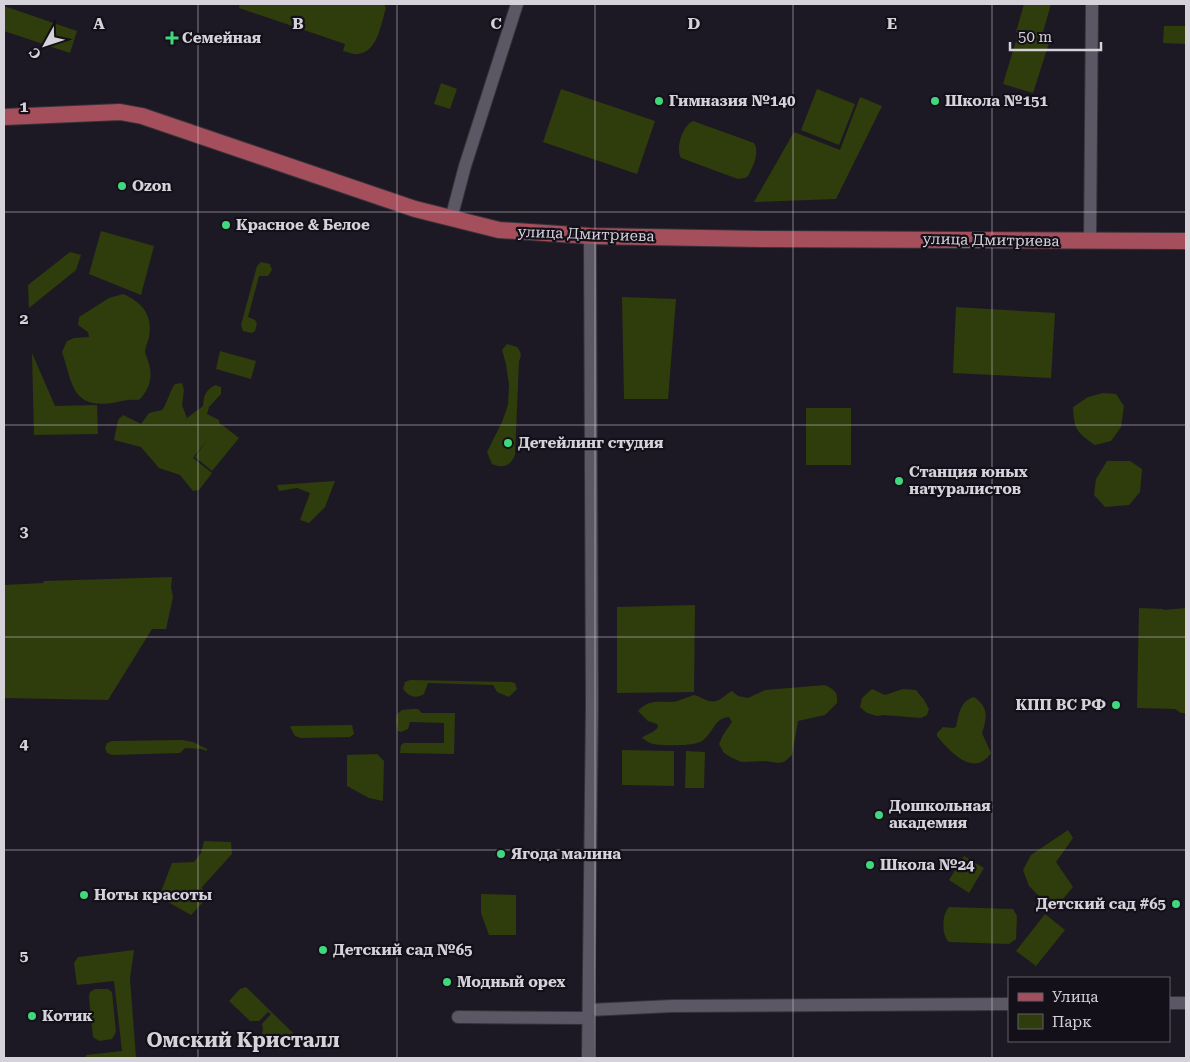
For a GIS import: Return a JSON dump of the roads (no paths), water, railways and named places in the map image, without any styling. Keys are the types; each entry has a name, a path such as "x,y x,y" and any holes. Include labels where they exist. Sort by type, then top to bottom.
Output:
{"main road":[{"name":"улица Дмитриева","path":"4,117 120,112 142,116 415,209 499,230 590,236 1186,241"}],"street":[{"path":"451,219 465,166 517,4"},
{"path":"1090,241 1092,4"},
{"path":"588,1058 592,704 590,236"},
{"path":"1170,1003 1186,1003"},
{"path":"458,1017 588,1014 672,1006 1008,1004"}],"place":[{"name":"Семейная","path":"172,38"},
{"name":"Гимназия №140","path":"659,101"},
{"name":"Школа №151","path":"935,101"},
{"name":"Ozon","path":"122,186"},
{"name":"Красное & Белое","path":"226,225"},
{"name":"Детейлинг студия","path":"508,443"},
{"name":"Станция юных натуралистов","path":"899,481"},
{"name":"КПП ВС РФ","path":"1116,705"},
{"name":"Дошкольная академия","path":"879,815"},
{"name":"Ягода малина","path":"501,854"},
{"name":"Школа №24","path":"870,865"},
{"name":"Ноты красоты","path":"84,895"},
{"name":"Детский сад #65","path":"1176,904"},
{"name":"Детский сад №65","path":"323,950"},
{"name":"Модный орех","path":"447,982"},
{"name":"Котик","path":"32,1016"}],"district":[{"name":"Омский Кристалл","path":"243,1040"}]}
